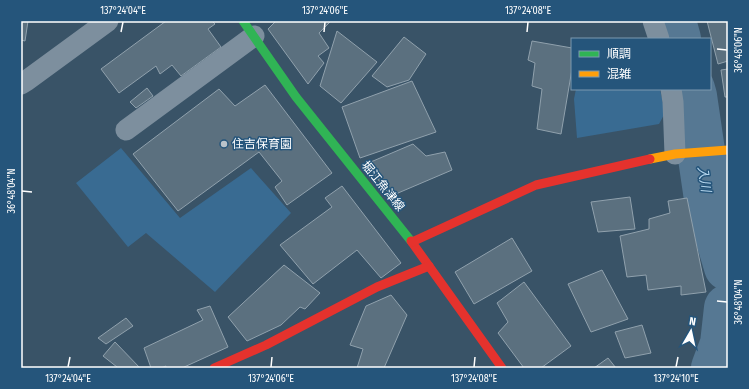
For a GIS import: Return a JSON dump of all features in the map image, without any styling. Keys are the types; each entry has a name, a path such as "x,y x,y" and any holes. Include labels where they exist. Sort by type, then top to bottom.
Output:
{"street":[{"path":"21,84 26,82 108,21"},
{"path":"653,21 659,38"},
{"path":"126,130 249,29"},
{"name":"堀江魚津線","path":"249,29 296,97 412,242 502,368"},
{"path":"670,90 673,102 675,154"},
{"path":"412,242 536,185 675,154 728,150"},
{"path":"214,368 266,345 377,287 429,266"}],"shaded area":[{"path":"576,90 660,90 665,113 659,124 577,138 574,99"},
{"path":"121,148 180,218 251,168 291,213 215,292 146,233 128,247 76,183"}],"building":[{"path":"21,21 28,21 25,41 21,40"},
{"path":"166,21 212,21 215,24 208,29 221,47 181,76 172,65 160,74 156,66 119,93 101,69"},
{"path":"276,21 330,21 319,33 329,48 318,56 324,63 308,84 268,29"},
{"path":"707,21 728,21 728,61 718,64"},
{"path":"337,31 377,62 341,103 320,86"},
{"path":"404,37 426,54 409,80 387,87 372,76"},
{"path":"532,41 571,48 571,75 561,134 537,129 542,89 532,86 535,63 528,60"},
{"path":"728,69 728,97 725,97 721,70"},
{"path":"412,81 436,132 360,158 342,107"},
{"path":"265,85 332,173 287,205 275,187 282,181 259,152 178,211 133,154 219,89 235,106"},
{"path":"147,88 153,96 136,108 130,102"},
{"path":"413,144 426,156 445,152 452,170 391,196 366,164"},
{"path":"342,186 401,263 381,278 357,250 313,284 280,245 332,207 325,198"},
{"path":"630,197 635,229 598,232 591,202"},
{"path":"687,198 706,292 681,295 681,286 648,290 646,275 627,277 620,236 649,229 649,219 670,213 668,201"},
{"path":"512,238 532,271 474,304 455,272"},
{"path":"284,265 320,293 305,309 300,307 281,325 247,341 228,317"},
{"path":"602,270 628,319 591,332 568,284"},
{"path":"524,282 571,346 541,368 524,368 498,333 508,322 497,303"},
{"path":"391,295 407,315 384,368 357,368 363,349 350,345 366,306"},
{"path":"210,306 228,347 182,368 166,368 166,366 161,368 151,368 144,348 203,320 197,310"},
{"path":"126,318 133,326 106,344 98,338"},
{"path":"642,325 651,353 625,358 615,332"},
{"path":"115,342 140,368 117,368 103,356"},
{"path":"608,358 616,368 594,368"}],"waterway":[{"name":"入川","path":"672,21 677,38"},
{"name":"入川","path":"691,90 708,199 728,267"},
{"name":"入川","path":"715,368 724,344 728,308"}],"traffic: fast":[{"path":"243,21 296,97 411,241"}],"traffic: slow":[{"path":"650,159 675,154 728,150"}],"traffic: jam":[{"path":"412,242 536,185 650,159"},
{"path":"411,241 502,368"},
{"path":"214,368 266,345 377,287 429,266"}],"place":[{"name":"住吉保育園","path":"224,144"}]}
